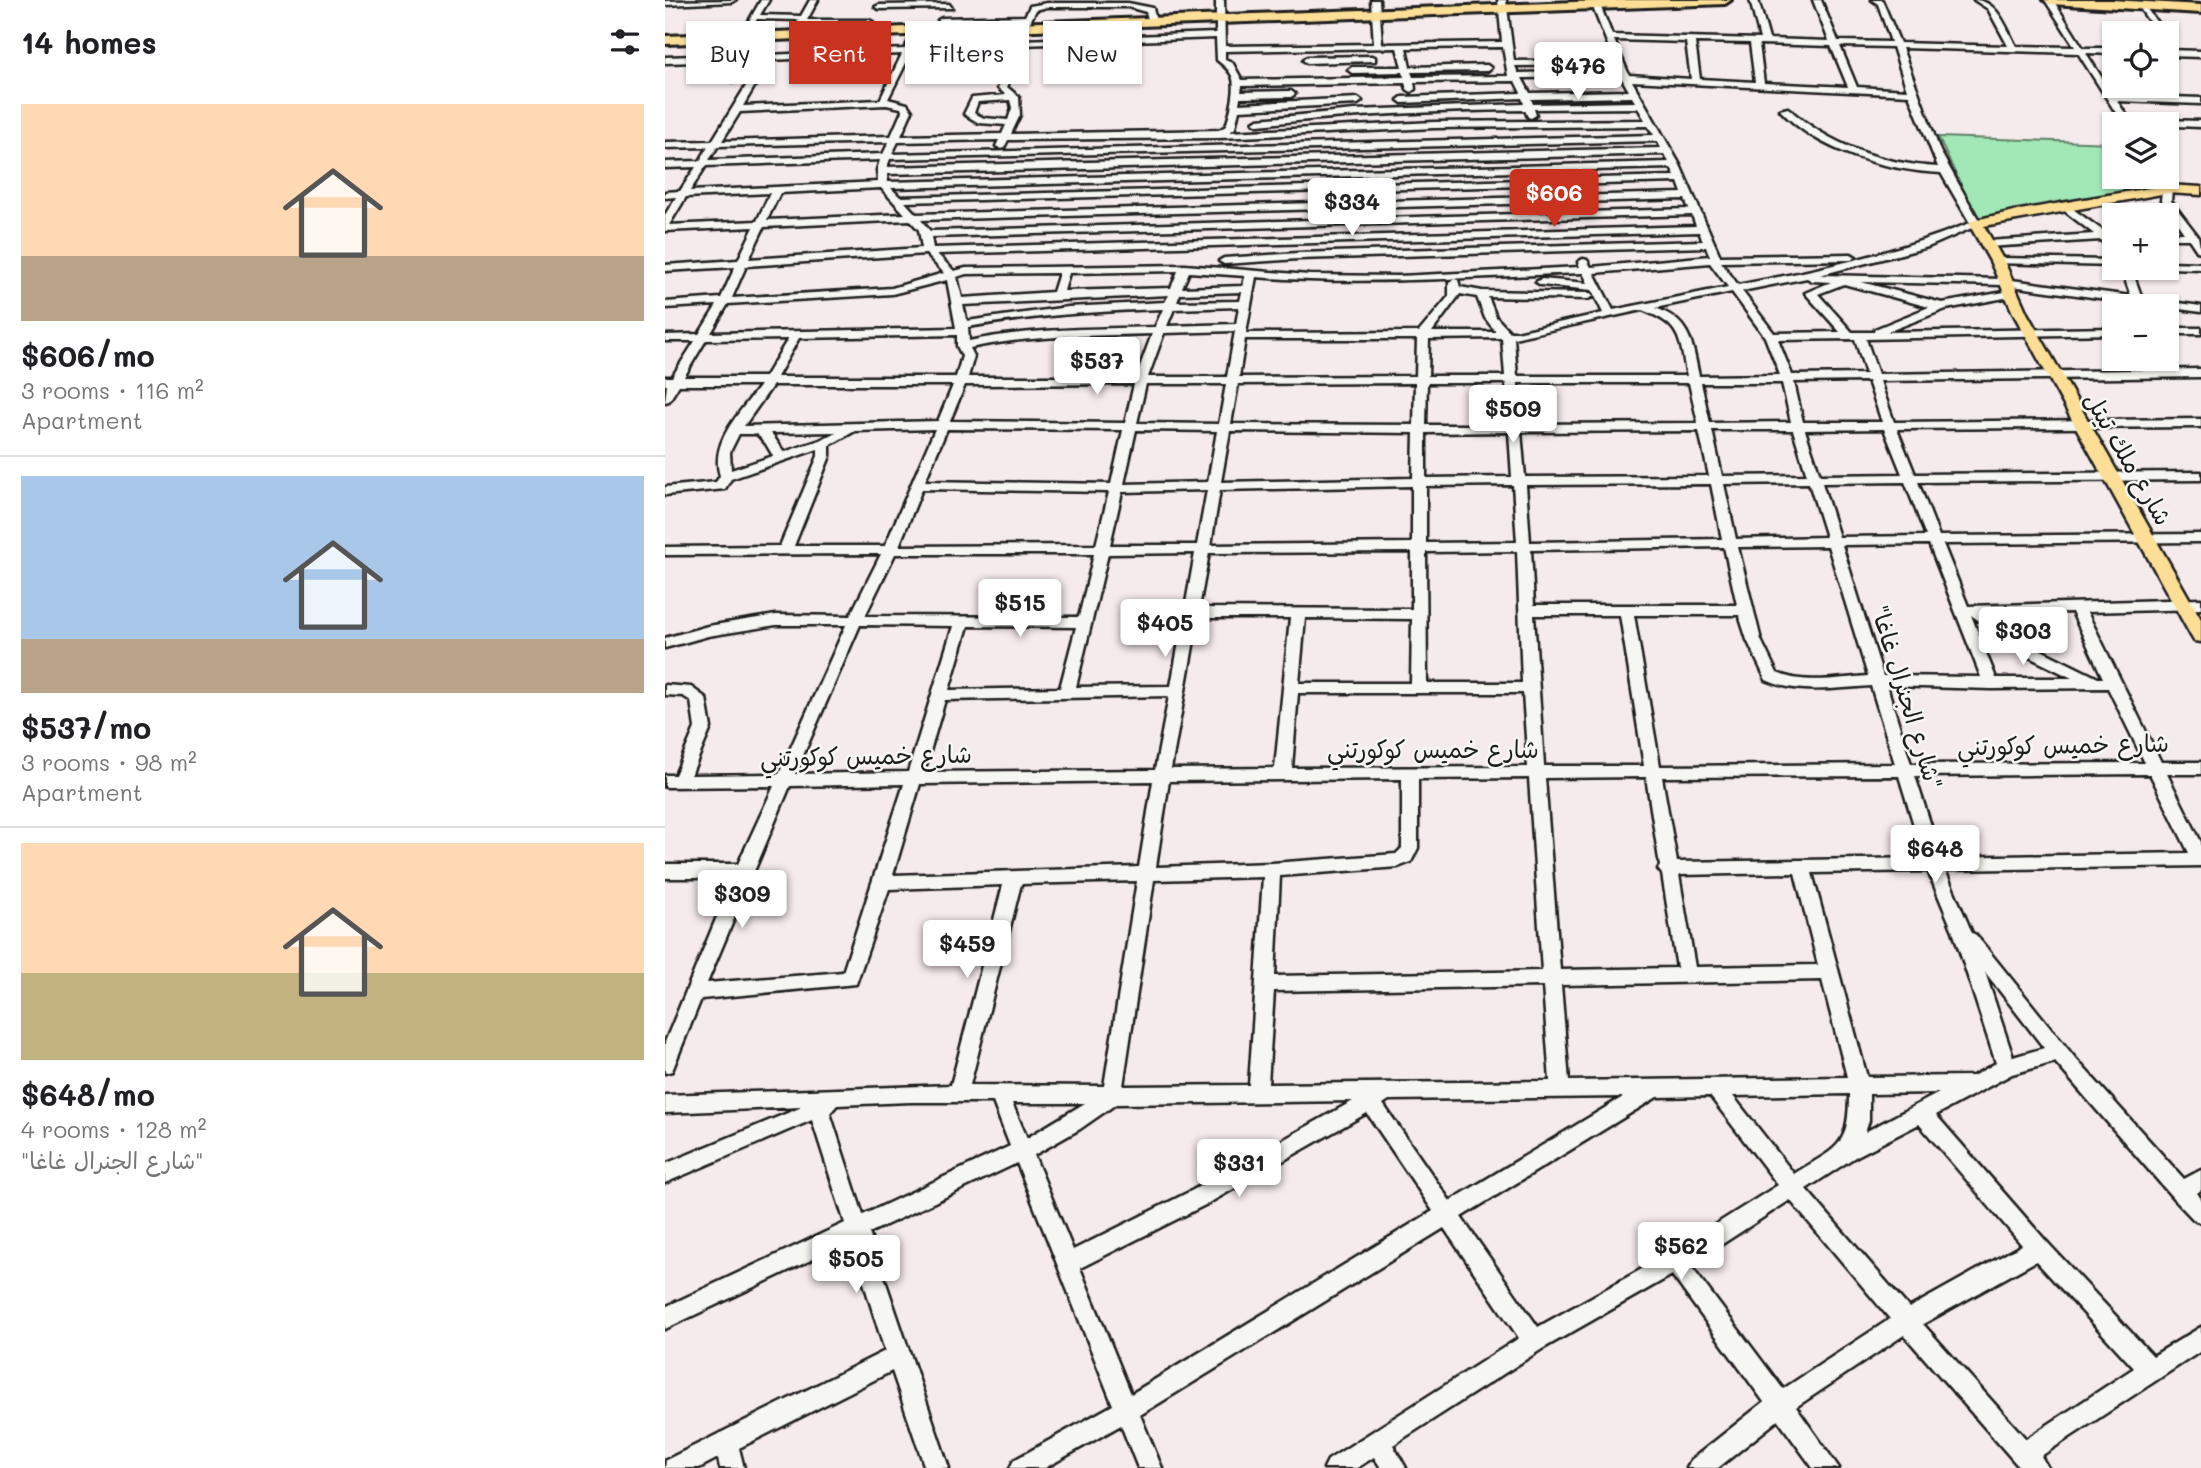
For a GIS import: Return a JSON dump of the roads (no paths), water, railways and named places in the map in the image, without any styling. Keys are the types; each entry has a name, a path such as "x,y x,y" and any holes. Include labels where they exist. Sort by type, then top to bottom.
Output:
{"highway":[{"path":"1029,22 1221,19 1376,7 1596,5 1725,0"},
{"path":"2050,0 2201,9"},
{"path":"665,40 686,39"}],"main road":[{"path":"2179,186 2201,191"},
{"path":"1976,224 2066,207 2139,189"},
{"name":"شارع ملك تيتل","path":"1976,224 1997,261 2007,288 2110,477 2192,605 2201,636"}],"street":[{"path":"665,3 732,0"},
{"path":"752,21 765,0"},
{"path":"803,20 814,0"},
{"path":"1220,0 1221,60 1234,70 1237,83 1231,126"},
{"path":"1753,0 1765,40"},
{"path":"1817,0 1853,89"},
{"path":"963,346 989,340 1045,335 1159,332 1508,336 1798,277 1924,245 1976,224 1944,170 1930,140 1897,45 1881,3 1877,0"},
{"path":"1978,0 1991,8 2013,47"},
{"path":"2050,0 2102,85"},
{"path":"1026,21 1031,10 1039,6 1082,2 1145,8 1150,10 1152,21"},
{"path":"871,21 882,4 950,3"},
{"path":"938,21 950,3"},
{"path":"1503,4 1505,44 1516,77 1586,271 1610,316"},
{"name":"\"شارع الجنرال غاغا\"","path":"1596,5 1630,83 1668,151 1697,212 1715,259 1734,290 1752,309 1771,337 1787,379 1798,426 1935,866 1962,931 2007,1067"},
{"path":"2140,6 2152,21"},
{"path":"1376,7 1378,46"},
{"path":"755,17 812,21"},
{"path":"1029,44 1221,36"},
{"path":"1609,37 2102,51"},
{"path":"1690,38 1696,82"},
{"path":"1754,40 1760,85"},
{"path":"1221,49 1505,44"},
{"path":"1401,46 1408,84 1415,90 1434,143 1451,220 1455,252 1462,274 1455,296 1423,335 1420,380 1419,688"},
{"path":"1304,93 1306,48"},
{"path":"775,56 905,49"},
{"path":"2179,53 2201,54"},
{"path":"886,102 884,99 905,57"},
{"path":"1495,57 1516,77"},
{"path":"1390,59 1416,58"},
{"path":"665,60 686,59"},
{"path":"1307,60 1376,59"},
{"path":"1237,83 1408,84 1516,77 1621,62"},
{"path":"1306,72 1406,69 1630,83 1696,82 1914,93"},
{"path":"1237,95 1304,93 1418,99 1516,77 1630,83"},
{"path":"665,223 754,84"},
{"path":"1004,84 1002,88 1015,97"},
{"path":"1235,107 1375,96 1408,84"},
{"path":"1291,94 1306,116 1323,129 1328,146 1339,279"},
{"path":"966,271 976,248 995,167 1011,123 1015,97"},
{"path":"1011,123 978,120 968,114 975,100 1015,97"},
{"path":"2110,98 2201,101"},
{"path":"2110,98 2119,112"},
{"path":"665,1065 697,992 744,871 856,619 890,550 940,425 961,381 968,356 963,346 963,328 951,274 928,250 927,234 884,186 882,170 885,156 907,114 907,108 886,102 739,109"},
{"path":"1218,265 1215,226 1219,191 1217,137 1231,126 1306,116 1409,108 1423,110 1643,106"},
{"path":"1785,110 1807,130 1829,142 1913,169 1944,170"},
{"path":"665,145 1653,123"},
{"path":"2179,124 2201,124"},
{"path":"1084,269 1093,244 1099,212 1106,137"},
{"path":"665,165 1106,150 1661,138"},
{"path":"882,170 1668,151"},
{"path":"665,195 992,181 1675,166"},
{"path":"897,200 1681,180"},
{"path":"2164,189 2166,201 2201,249"},
{"path":"665,398 670,382 725,301 744,265 776,190"},
{"path":"665,228 984,214 1689,196"},
{"path":"2066,207 2102,231"},
{"path":"927,234 1697,212"},
{"path":"665,268 976,248 1704,229"},
{"path":"1987,244 2102,236"},
{"path":"2179,236 2193,236"},
{"path":"665,305 892,291 966,271 1185,268 1338,256 1710,244"},
{"path":"1218,265 1251,272 1339,279 1399,279 1462,274 1586,271 1715,259 1873,256"},
{"path":"1997,261 2102,263"},
{"path":"2179,265 2201,266"},
{"path":"1067,692 1142,381 1185,268"},
{"path":"1058,295 1065,269"},
{"path":"665,1318 1023,1150 1073,1123 1112,1095 1162,776 1251,272"},
{"path":"1462,274 1596,291"},
{"path":"1798,277 1843,281 1939,306"},
{"path":"1798,277 1854,335 1909,478 1969,611 1991,684"},
{"path":"1811,293 1843,281 1867,278 2102,297"},
{"path":"1875,334 1912,315 2007,288"},
{"path":"958,302 1058,295 1248,289"},
{"path":"1457,290 1482,294 1596,291"},
{"path":"1482,294 1495,326 1508,336 1524,548 1529,688 1560,1089"},
{"path":"665,338 795,336 963,328 1019,315 1170,305 1245,304"},
{"path":"2179,306 2201,309"},
{"path":"1643,307 1664,314 1679,326 1685,338 1745,610 1768,672 1776,679 1792,683 2113,683"},
{"path":"2179,331 2201,331"},
{"path":"1771,337 1875,334 2033,335 2102,332"},
{"path":"726,476 720,460 722,450 769,381 795,336"},
{"path":"670,382 1787,379 2201,373"},
{"path":"735,430 940,425 1515,429 2201,423"},
{"path":"665,492 720,486 726,476 824,443 852,428"},
{"path":"760,430 772,442 779,456"},
{"path":"786,549 824,456 824,443"},
{"path":"917,485 1116,488 1419,482 2201,476"},
{"path":"665,568 670,551 1420,549 1729,542 2201,538"},
{"path":"1969,611 2192,605"},
{"path":"1667,869 2201,859 2078,609"},
{"path":"1527,610 1745,610"},
{"path":"1626,610 1667,869 1687,974"},
{"path":"1969,611 2026,648 2096,683"},
{"path":"1192,613 1418,614"},
{"path":"1283,774 1298,614"},
{"path":"665,643 743,624 776,620 1085,622"},
{"path":"697,992 850,979 962,621"},
{"path":"1291,688 1529,688"},
{"path":"665,690 685,691 698,698 702,721 701,734 672,781"},
{"path":"938,695 1178,691"},
{"name":"شارع خميس كوكورتني","path":"672,781 2201,768"},
{"path":"882,882 1272,870 1387,862 1405,857 1410,848 1410,773"},
{"path":"1802,868 1859,1085 1859,1121 1848,1152"},
{"path":"1258,1093 1272,870"},
{"path":"665,871 744,871"},
{"path":"958,1094 1014,877"},
{"path":"1962,931 2059,1052 2201,1213"},
{"path":"1266,985 1828,972"},
{"path":"1336,1468 1534,1341 1675,1262 1848,1152 2007,1067 2059,1052"},
{"path":"665,1104 862,1095 1258,1093 1379,1096 1560,1089 1979,1084"},
{"path":"1023,1468 1126,1410 1654,1088"},
{"path":"1716,1088 1793,1188 2030,1461 2201,1338"},
{"path":"999,1094 1150,1468"},
{"path":"665,1174 818,1107 862,1095"},
{"path":"1379,1096 1447,1213 1534,1341"},
{"path":"1067,1263 1200,1197 1379,1096"},
{"path":"818,1107 937,1468"},
{"path":"1922,1113 2038,1248 2152,1371"},
{"path":"2181,1192 2201,1180"},
{"path":"1699,1468 1779,1405 1906,1321 2038,1248"},
{"path":"1675,1262 1827,1468"},
{"path":"674,1468 898,1356"},
{"path":"1378,1441 1394,1468"},
{"path":"726,1442 732,1468"}]}
